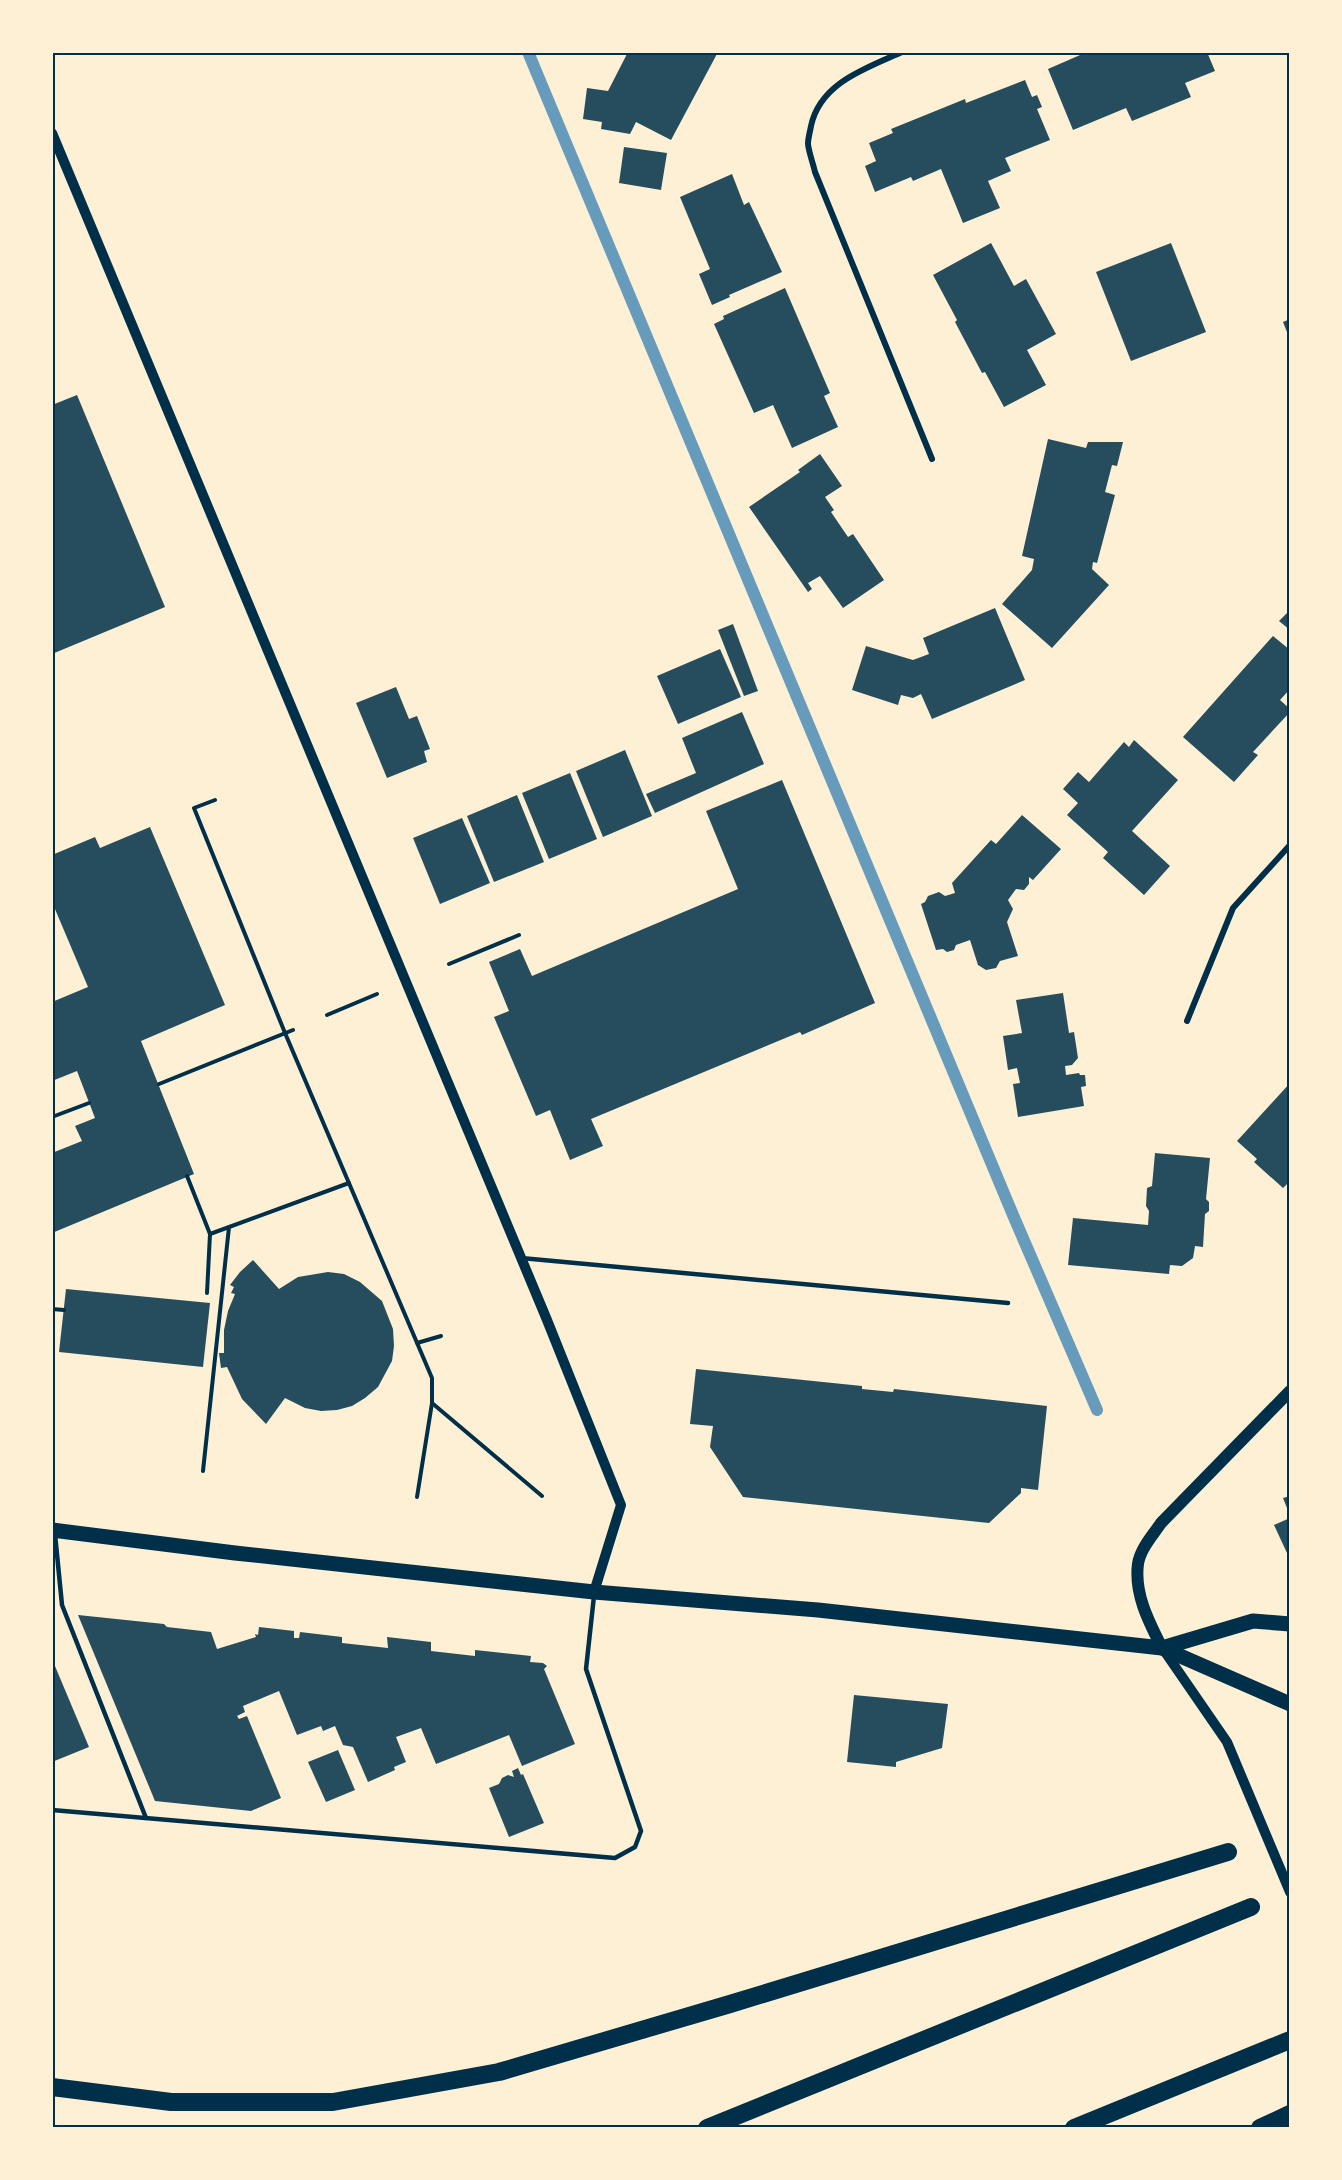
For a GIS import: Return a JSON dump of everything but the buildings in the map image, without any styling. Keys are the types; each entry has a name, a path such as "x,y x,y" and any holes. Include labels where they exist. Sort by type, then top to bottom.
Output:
{"highway":[{"path":"52,2087 171,2102 333,2102 498,2072 719,2008 1228,1852"},
{"path":"707,2127 1251,1907"},
{"path":"1074,2127 1290,2040"},
{"path":"1260,2127 1290,2114"}],"main road":[{"path":"1162,1648 1143,1609 1138,1564 1144,1548 1161,1523 1290,1391"},
{"path":"53,1530 236,1553 594,1592 818,1610 1162,1648 1290,1704"},
{"path":"1162,1648 1253,1621 1290,1624"}],"street":[{"path":"902,52 856,71 832,90 821,101 813,116 808,142 815,172 932,459"},
{"path":"52,133 521,1258 621,1505 594,1592"},
{"path":"1187,1021 1233,908 1290,845"},
{"path":"1162,1648 1227,1742 1290,1892"}],"lane":[{"path":"521,1258 1008,1303"},
{"path":"53,1530 62,1605 146,1818"},
{"path":"52,1810 615,1858 635,1847 641,1831 586,1669 594,1592"}],"path":[{"path":"215,800 194,808 285,1033 432,1378 432,1403 417,1497"},
{"path":"449,964 519,935"},
{"path":"327,1015 377,994"},
{"path":"159,1084 293,1029"},
{"path":"52,1117 89,1103"},
{"path":"187,1176 210,1234 207,1293"},
{"path":"210,1234 349,1183"},
{"path":"203,1471 229,1227"},
{"path":"52,1309 64,1310"},
{"path":"417,1343 441,1336"},
{"path":"432,1403 542,1496"}],"waterway":[{"path":"528,52 1013,1215 1097,1410"}]}
